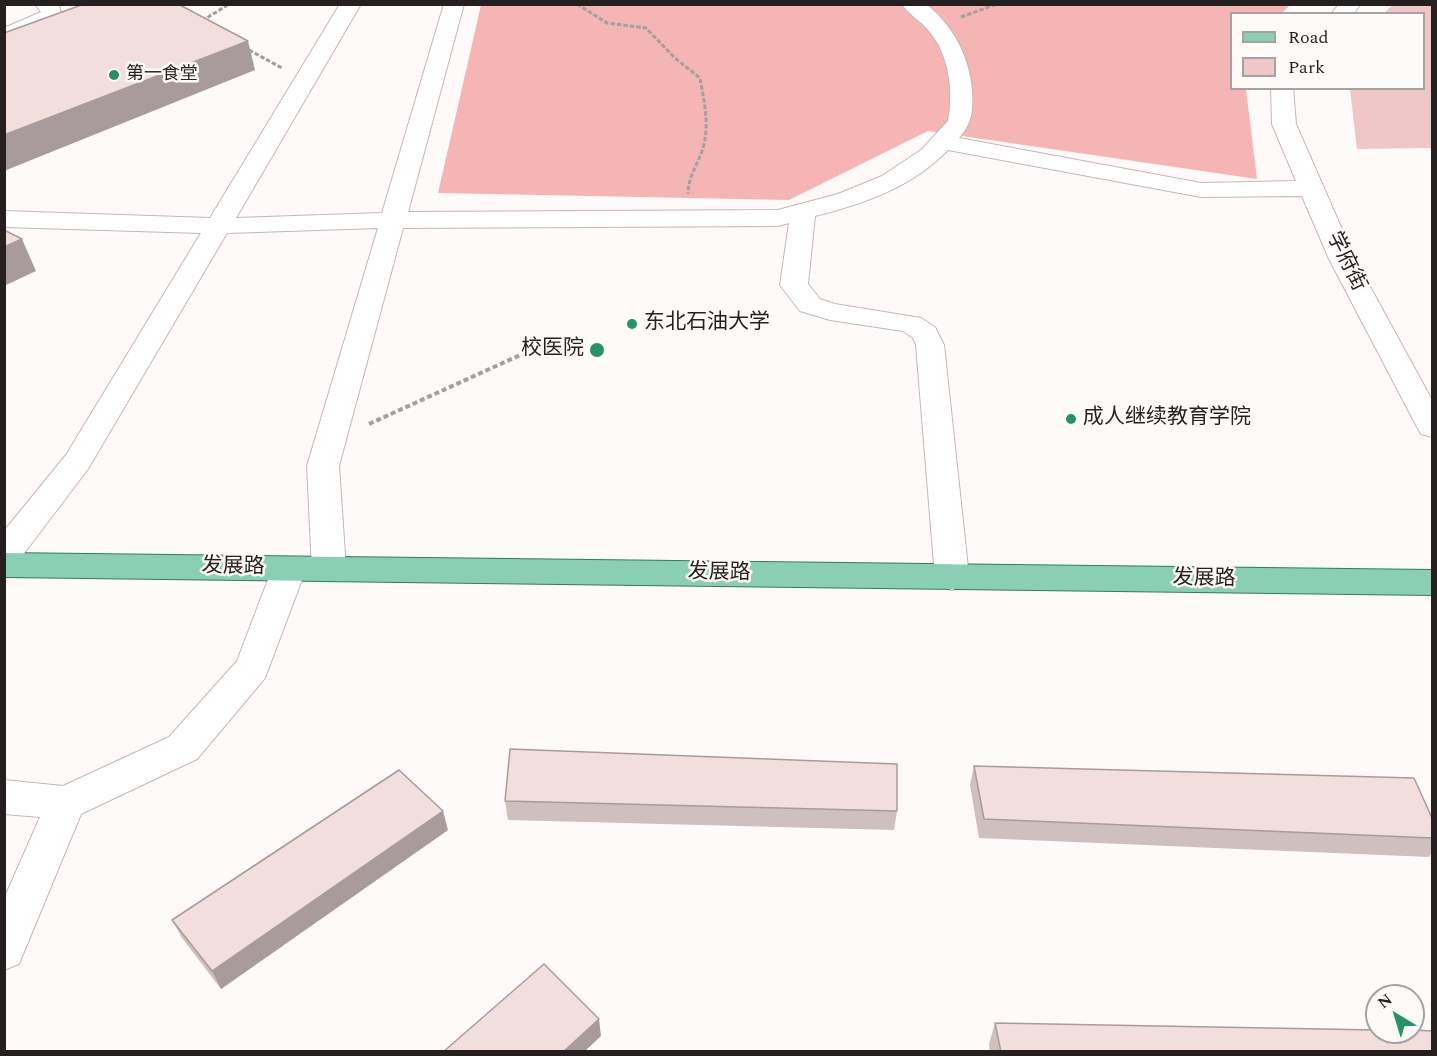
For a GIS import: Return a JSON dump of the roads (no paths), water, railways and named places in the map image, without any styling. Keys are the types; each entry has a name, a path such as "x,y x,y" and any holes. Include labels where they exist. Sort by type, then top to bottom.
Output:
{"main road":[{"name":"发展路","path":"4,565 1432,583"}],"street":[{"path":"4,555 77,462 351,4"},
{"path":"329,569 323,466 454,4"},
{"path":"4,219 218,226 393,220 778,218 827,206 889,182 934,153 960,121 960,73 949,41 927,14 912,4"},
{"path":"4,36 43,14 75,12"},
{"name":"学府街","path":"1282,90 1284,124 1342,259 1432,427"},
{"path":"942,142 1201,190 1311,188"},
{"path":"803,212 794,285 810,305 830,312 911,324 925,333 931,357 952,577"},
{"path":"4,797 66,803 183,748 252,668 289,569"},
{"path":"4,950 66,803"}],"place":[{"name":"第一食堂","path":"114,75"},
{"name":"东北石油大学","path":"632,324"},
{"name":"校医院","path":"597,350"},
{"name":"成人继续教育学院","path":"1071,419"}]}
